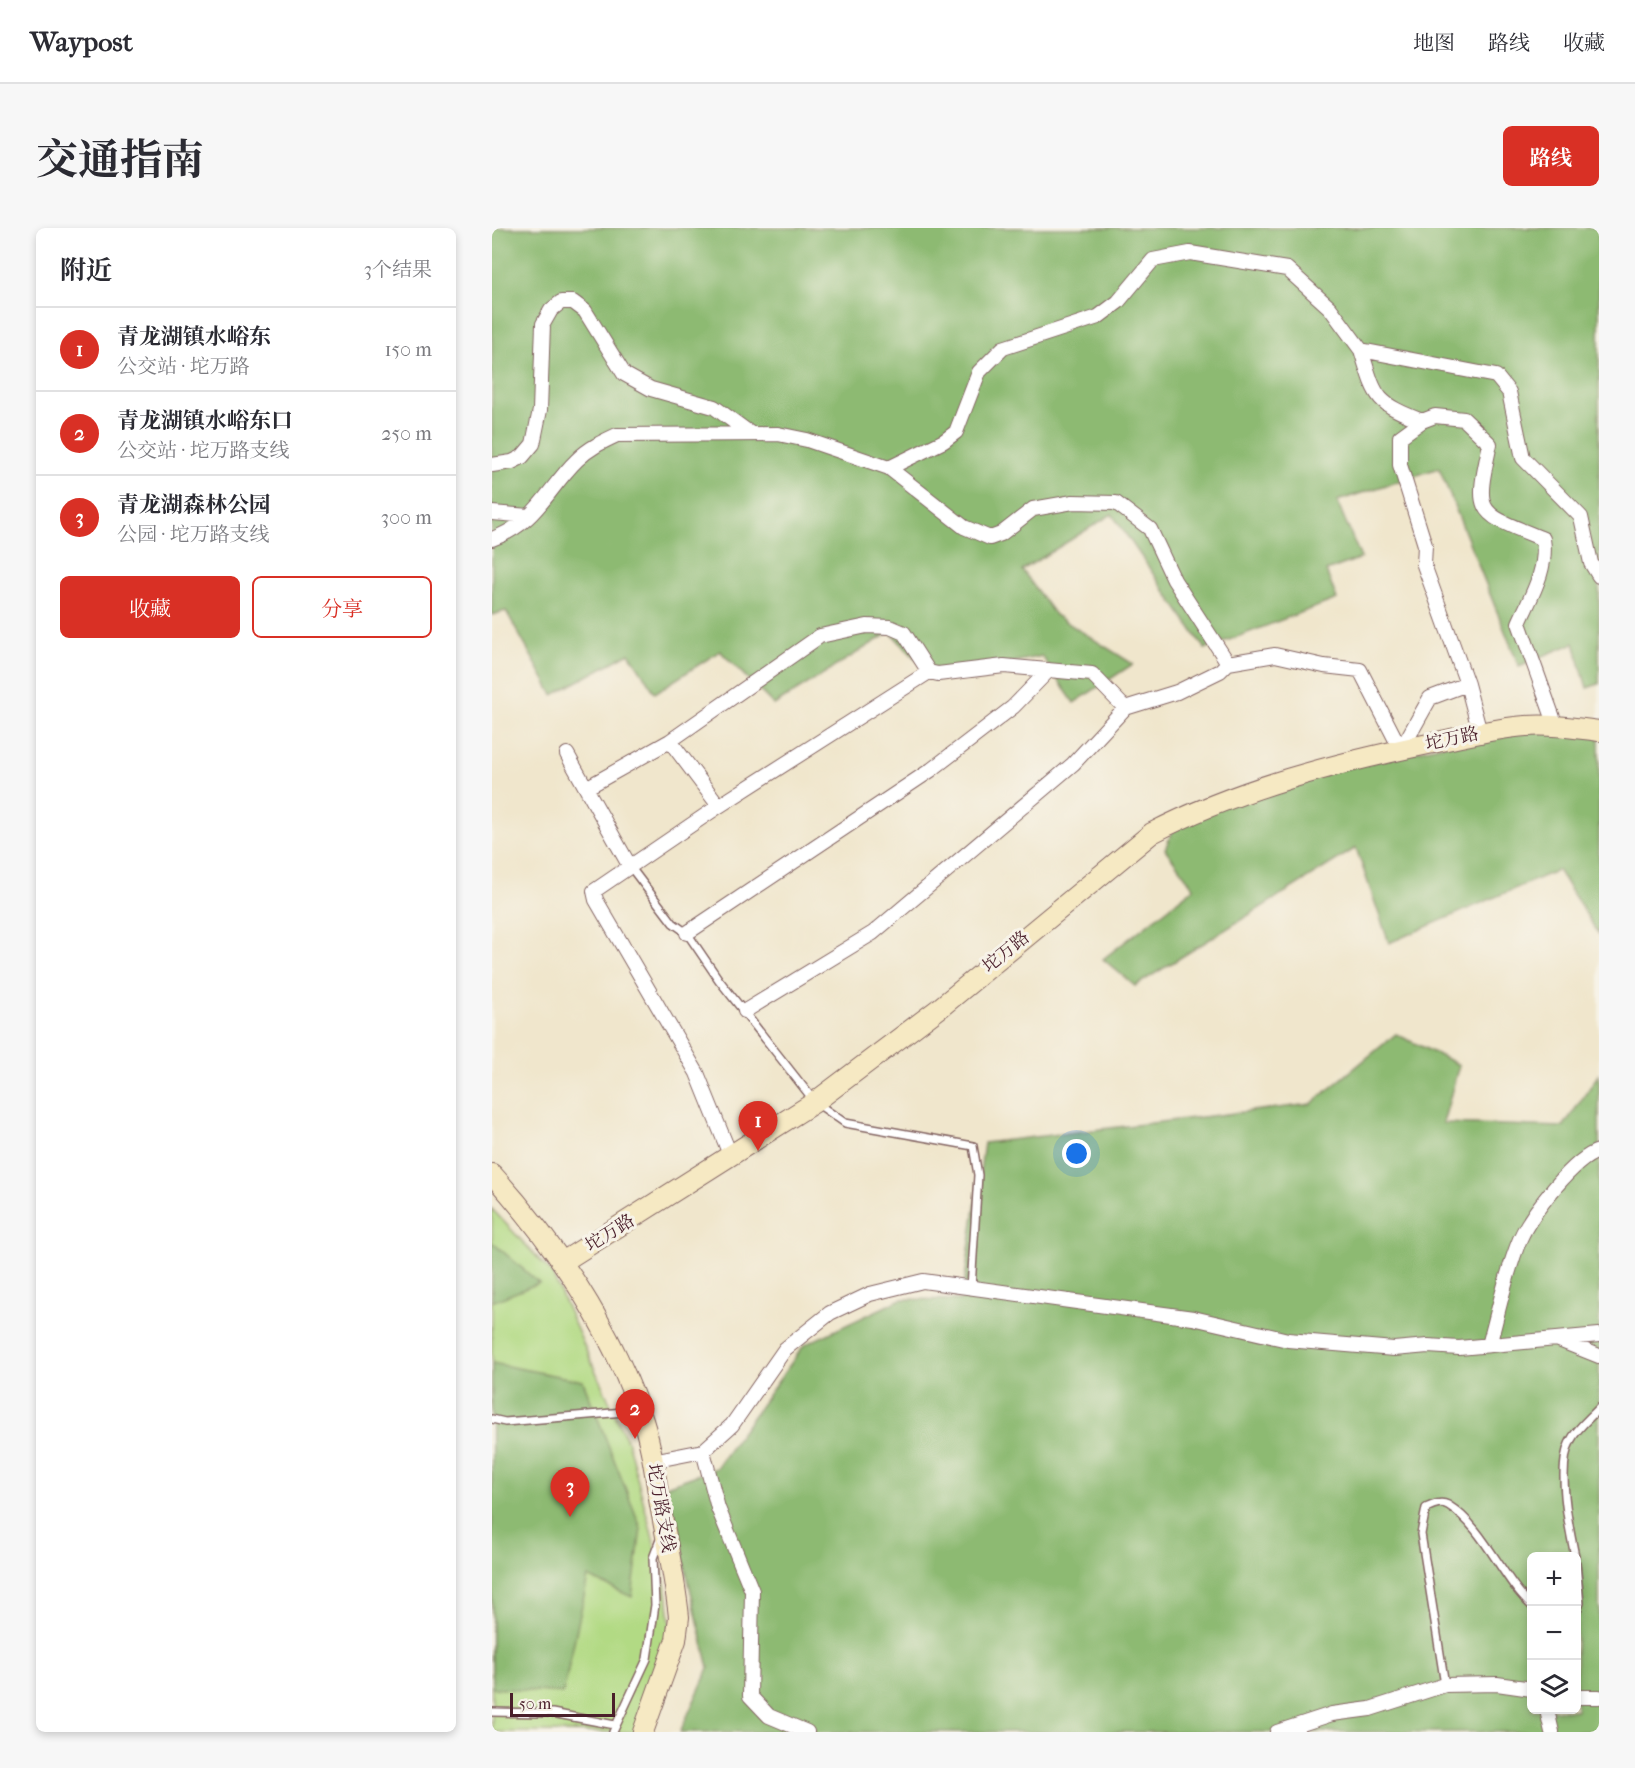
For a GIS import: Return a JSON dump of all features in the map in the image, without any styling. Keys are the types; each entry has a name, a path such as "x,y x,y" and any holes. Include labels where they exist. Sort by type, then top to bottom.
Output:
{"main road":[{"name":"坨万路","path":"564,1261 815,1102 941,1007 1152,833 1187,815 1261,787 1401,750 1526,726 1556,726 1599,731"},
{"path":"492,1174 528,1214 564,1261"},
{"name":"坨万路支线","path":"564,1261 588,1301 640,1410 652,1461 679,1617 676,1640 643,1732"}],"street":[{"path":"889,468 944,441 956,432 979,372 1003,348 1098,317 1118,302 1153,260 1190,253 1287,269 1330,308 1361,350 1373,389 1388,407 1422,421"},
{"path":"492,465 512,462 522,457 533,444 540,410 543,324 550,310 561,302 573,302 585,311 624,374 651,389 714,407 751,434"},
{"path":"1361,350 1496,376 1509,392 1522,458 1581,517 1591,563 1599,576"},
{"path":"1480,734 1467,684 1424,565 1425,544 1400,465 1400,437 1422,421 1435,416 1464,419 1490,444 1480,488 1486,511 1492,518 1543,539 1545,552 1542,572 1519,623 1556,726"},
{"path":"492,538 508,533 545,502 576,460 597,444 617,435 778,434 807,440 889,468 964,527 990,538 1001,534 1033,509 1074,501 1116,503 1150,529 1174,580 1228,663"},
{"path":"492,513 529,516"},
{"path":"586,788 670,741 820,636 867,626 890,627 904,633 929,672 938,674 1004,666 1049,670 1067,669 1092,674 1125,708"},
{"path":"745,1011 873,933 1073,764 1125,708 1177,692 1220,671 1228,663 1275,655 1324,666 1360,670 1401,750"},
{"path":"687,933 931,770 1014,707 1049,670"},
{"path":"731,1157 697,1073 596,900 594,891 629,865 719,806 929,672"},
{"path":"1401,750 1430,698 1467,684"},
{"path":"670,741 719,806"},
{"path":"567,754 629,865"},
{"path":"1489,1345 1520,1238 1544,1202 1576,1164 1599,1151"},
{"path":"652,1461 703,1451 732,1425 785,1348 830,1313 870,1294 923,1281 1193,1318 1288,1340 1394,1350 1489,1345 1599,1335"},
{"path":"1556,1339 1599,1356"},
{"path":"703,1451 718,1508 752,1591 750,1696 769,1716 807,1732"},
{"path":"1277,1732 1332,1714 1370,1709 1445,1685 1497,1684 1527,1688"},
{"path":"1581,1697 1591,1699 1599,1697"},
{"path":"1548,1714 1552,1732"}],"lane":[{"path":"629,865 673,923 687,933 815,1102 845,1123 973,1146 978,1175 971,1288"},
{"path":"1574,1552 1565,1493 1566,1453 1571,1439 1599,1408"},
{"path":"492,1419 506,1422 640,1410"},
{"path":"1445,1685 1421,1534 1426,1508 1438,1503 1448,1505 1485,1542 1527,1599"},
{"path":"492,1712 552,1713 614,1728 647,1659 655,1605 652,1558 664,1529"}],"green space":[{"path":"492,228 1599,228 1599,684 1587,688 1574,643 1519,666 1439,468 1337,501 1361,558 1326,571 1337,599 1205,649 1112,514 1022,570 1055,615 1133,664 1074,703 1042,656 935,679 890,632 774,705 720,651 655,693 629,653 553,695 506,611 492,615"},
{"path":"1599,724 1599,935 1558,870 1389,943 1356,848 1135,986 1103,959 1194,888 1165,849 1183,807 1514,728"},
{"path":"1396,1034 1459,1065 1443,1123 1563,1127 1599,1074 1599,1732 680,1732 709,1668 666,1486 716,1468 804,1345 901,1299 962,1300 984,1143 1311,1104"},
{"path":"492,1209 551,1272 628,1443 667,1592 673,1654 642,1732 492,1732"},
{"path":"492,1242 539,1283 492,1302"},
{"path":"492,1363 583,1381 641,1528 632,1597 588,1577 563,1693 492,1688"}],"place":[{"name":"青龙湖镇水峪东","path":"758,1151"},
{"name":"青龙湖镇水峪东口","path":"635,1439"},
{"name":"青龙湖森林公园","path":"570,1517"}]}
